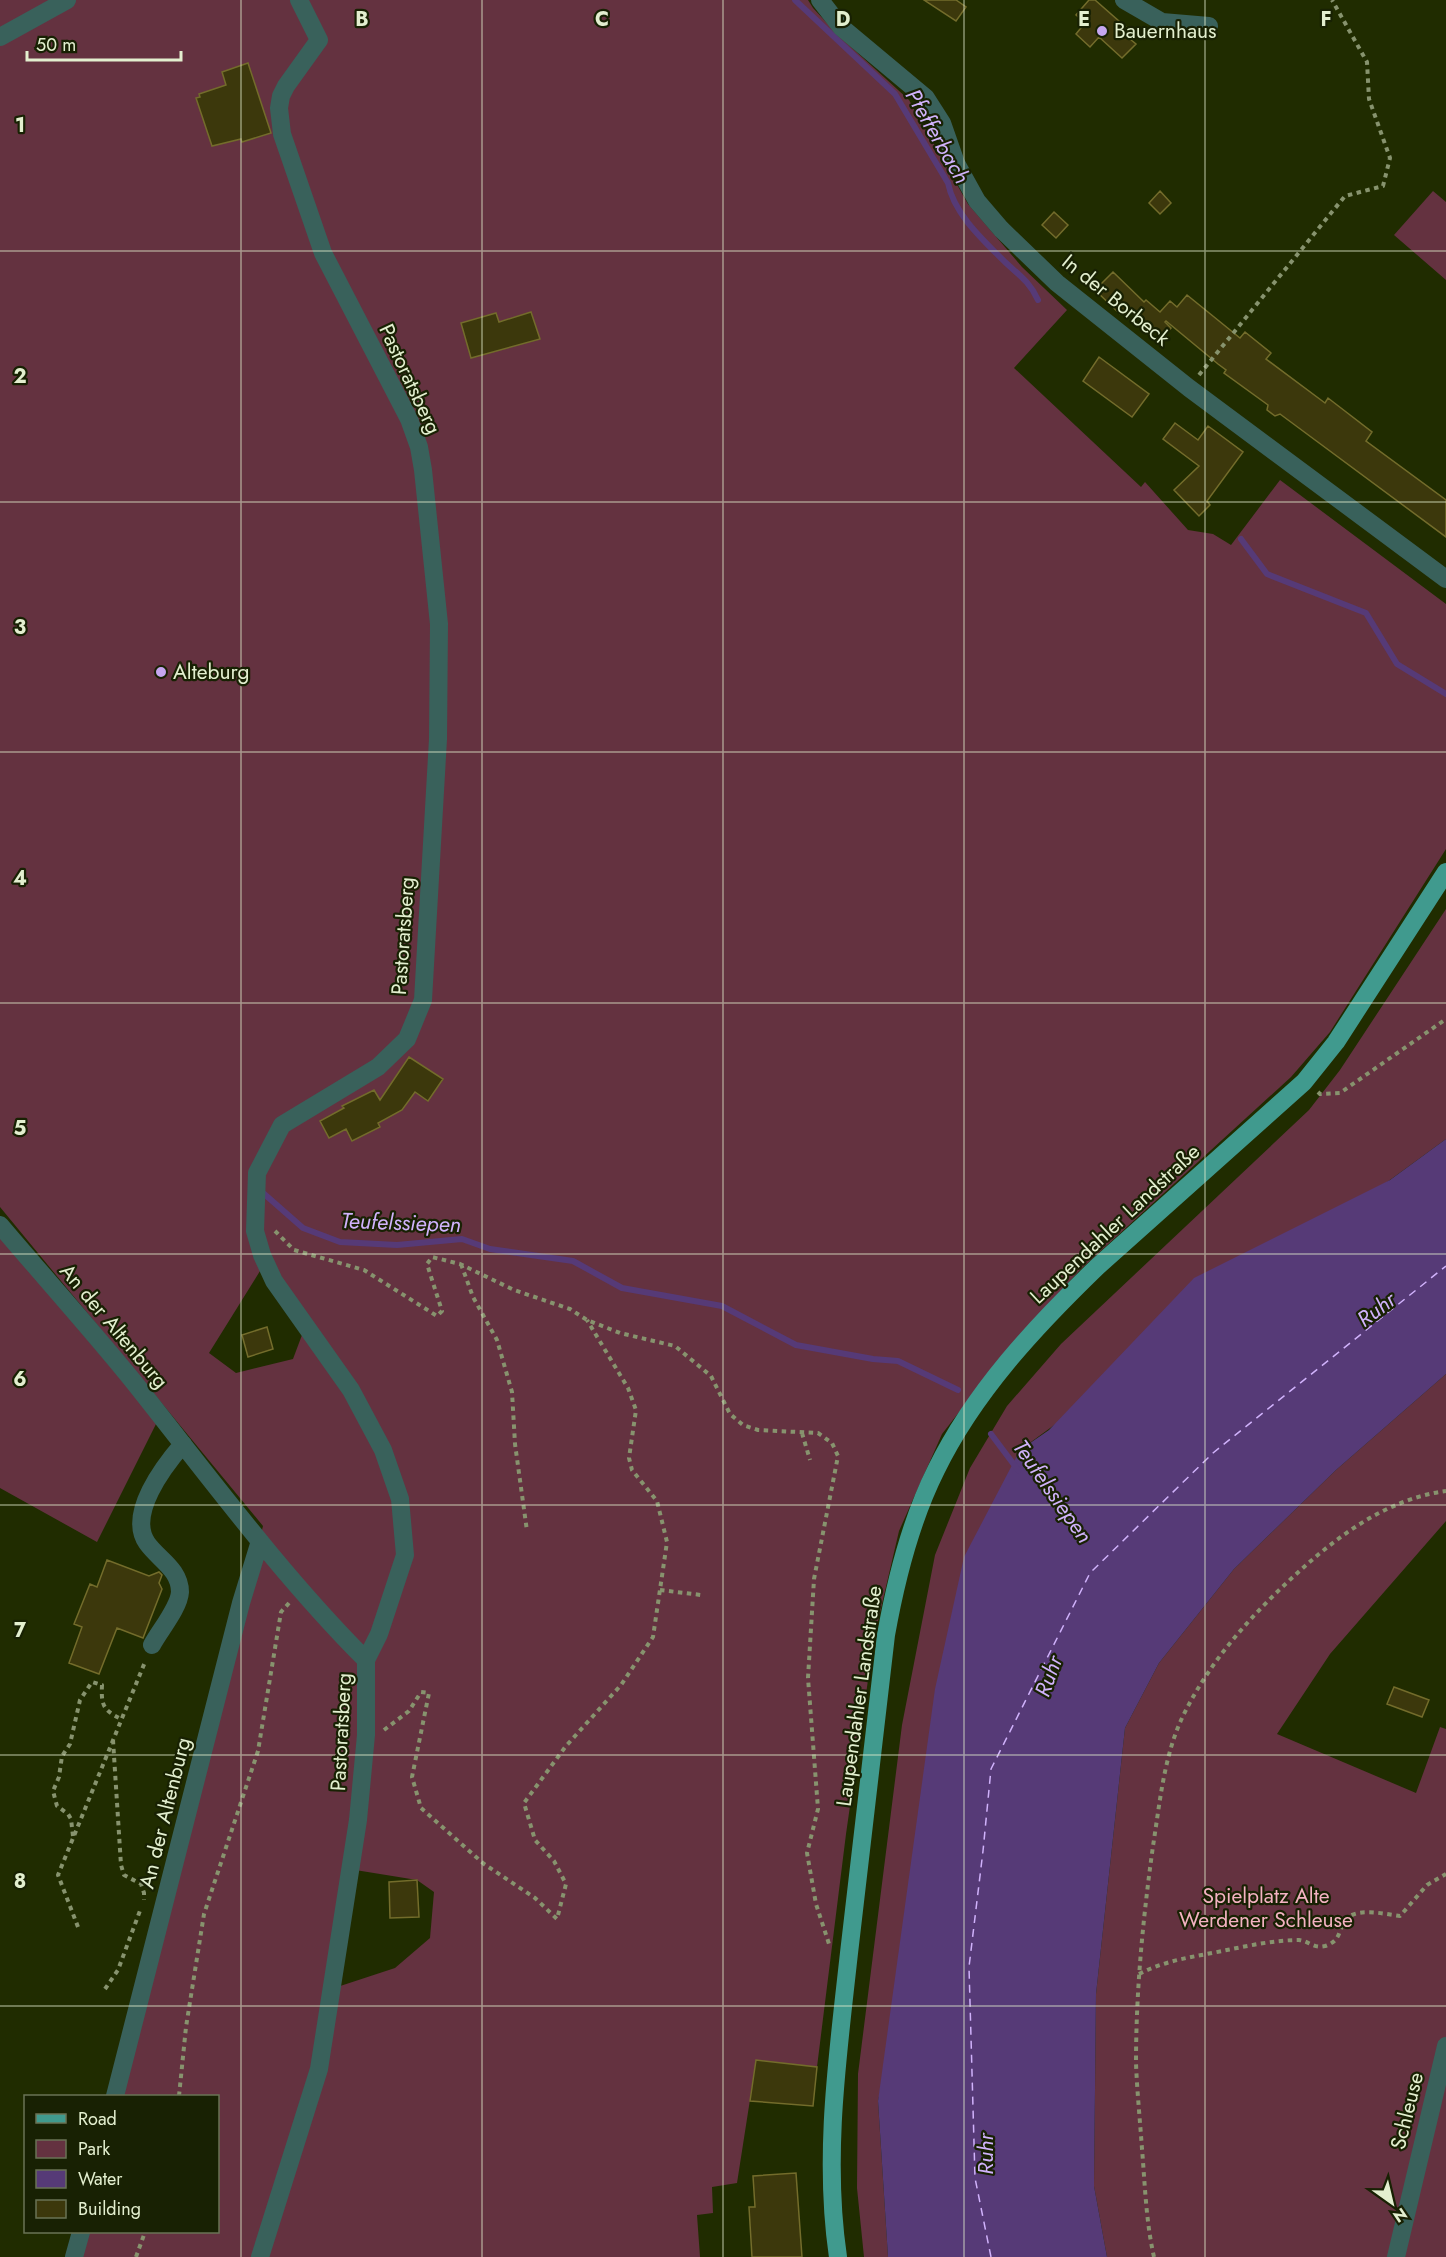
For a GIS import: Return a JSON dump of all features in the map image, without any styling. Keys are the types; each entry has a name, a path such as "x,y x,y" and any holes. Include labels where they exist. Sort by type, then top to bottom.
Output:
{"main road":[{"name":"Laupendahler Landstraße","path":"838,2257 833,2222 831,2152 837,2064 886,1635 895,1588 935,1471 962,1422 986,1389 1060,1303 1105,1259 1304,1082 1336,1042 1446,872"}],"street":[{"path":"0,37 67,0"},
{"name":"Pastoratsberg","path":"260,2257 319,2069 358,1820 366,1735 366,1660 379,1634 405,1555 400,1499 383,1450 351,1390 274,1281 262,1255 255,1231 257,1173 282,1125 378,1067 407,1039 423,1000 438,739 439,624 423,470 415,434 326,260 282,134 279,108 281,96 319,40 299,0"},
{"name":"In der Borbeck","path":"820,0 841,27 926,98 942,123 967,185 977,201 1001,229 1057,283 1189,388 1446,579"},
{"path":"1124,0 1162,22 1209,26"},
{"name":"An der Altenburg","path":"0,1225 131,1379 260,1541 366,1660"},
{"path":"152,1645 175,1609 180,1592 177,1578 170,1566 147,1543 141,1530 141,1516 149,1493 167,1463 183,1444"},
{"name":"An der Altenburg","path":"116,2095 241,1603 260,1541"},
{"name":"Schleuse","path":"1396,2257 1446,2046"},
{"path":"74,2257 81,2233"}],"path":[{"path":"1189,388 1345,196 1383,186 1390,158 1369,99 1366,62 1332,0"},
{"path":"1304,1082 1320,1094 1340,1093 1446,1019"},
{"path":"271,1228 294,1250 364,1269 437,1316 442,1311 427,1264 432,1257 460,1264 514,1290 570,1309 587,1320 620,1333 675,1346 711,1376 730,1414 743,1425 758,1430 818,1433 832,1443 838,1456 814,1579 808,1678 819,1809 807,1853 816,1904 831,1950"},
{"path":"460,1264 473,1297 497,1340 512,1392 514,1444 527,1531"},
{"path":"366,1735 386,1730 409,1712 421,1692 429,1693 411,1777 421,1808 484,1864 535,1898 557,1919 566,1884 554,1861 535,1840 524,1803 566,1746 621,1685 653,1637 667,1542 657,1501 632,1470 629,1458 636,1410 628,1388 587,1320"},
{"path":"802,1432 810,1460"},
{"path":"1154,2257 1146,2197 1136,2064 1138,1974 1158,1816 1171,1750 1184,1715 1206,1676 1254,1615 1323,1550 1384,1510 1410,1499 1446,1491"},
{"path":"179,2095 186,2027 204,1914 258,1751 281,1612 302,1588"},
{"path":"660,1590 700,1595"},
{"path":"78,1927 58,1875 152,1645"},
{"path":"73,1837 71,1819 57,1806 53,1791 59,1777 62,1756 70,1744 80,1700 92,1682 102,1685 101,1702 110,1713 121,1719"},
{"path":"105,1989 118,1970 144,1901 141,1884 124,1875 121,1865 113,1739"},
{"path":"1138,1974 1174,1959 1259,1944 1300,1940 1311,1946 1323,1947 1339,1936 1345,1920 1353,1914 1372,1912 1400,1916 1427,1885 1446,1874"},
{"path":"136,2257 145,2233"}],"green space":[{"path":"0,0 808,0 839,36 909,100 968,204 1022,267 1067,310 1014,368 1141,487 1145,482 1188,530 1213,534 1231,545 1280,480 1446,604 1446,849 1330,1032 1291,1077 1081,1269 1016,1339 942,1434 899,1531 874,1638 846,1834 817,2067 756,2061 737,2183 712,2187 713,2213 697,2215 700,2257 81,2257 87,2233 219,2233 219,2095 121,2095 263,1526 0,1207","holes":["260,1271 308,1319 293,1359 236,1373 209,1353","343,1868 417,1880 434,1892 430,1938 395,1968 325,1991"]},
{"path":"1433,191 1446,202 1446,280 1394,235"},
{"path":"1446,909 1446,1139 1020,1450 1014,1463 878,2101 888,2257 864,2257 857,2188 858,2074 902,1725 935,1555 970,1468 1007,1406 1061,1344 1309,1110 1340,1070"},
{"path":"0,1236 157,1422 97,1542 0,1488"},
{"name":"Spielplatz Alte Werdener Schleuse","path":"1446,1374 1446,1521 1330,1654 1277,1734 1416,1793 1440,1727 1446,1729 1446,2257 1107,2257 1094,2186 1096,1994 1125,1728 1159,1663 1234,1569 1336,1470"}],"water":[{"name":"Ruhr","path":"1446,1139 1446,1374 1336,1470 1234,1569 1159,1663 1125,1728 1096,1994 1094,2186 1107,2257 888,2257 878,2101 935,1689 964,1557 1020,1450 1049,1430 1194,1278 1390,1180"}],"building":[{"path":"924,0 956,0 966,7 956,21"},
{"name":"Bauernhaus","path":"1089,0 1095,0 1128,29 1123,33 1136,44 1122,58 1099,37 1090,47 1076,34 1085,23 1076,15"},
{"path":"248,63 271,133 242,142 241,139 212,146 196,98 200,97 199,94 226,85 222,72"},
{"path":"1160,191 1171,203 1160,214 1149,203"},
{"path":"1054,212 1068,225 1056,238 1042,225"},
{"path":"1113,272 1144,302 1146,300 1160,312 1170,301 1177,307 1187,295 1240,338 1245,332 1271,353 1266,359 1325,403 1328,398 1372,432 1366,441 1446,500 1446,537 1280,414 1275,416 1267,410 1268,405 1224,373 1226,370 1166,321 1171,328 1163,338 1127,307 1120,314 1095,290"},
{"path":"531,312 540,339 471,358 461,323 496,313 499,322"},
{"path":"1099,357 1149,394 1132,417 1083,381"},
{"path":"1175,423 1198,440 1208,426 1243,452 1207,501 1210,505 1199,516 1174,490 1199,466 1163,439"},
{"path":"409,1057 443,1079 428,1101 415,1092 402,1110 378,1123 380,1127 352,1141 346,1129 329,1138 320,1121 344,1108 342,1106 374,1090 380,1100"},
{"path":"267,1327 273,1349 248,1357 242,1335"},
{"path":"107,1560 149,1576 159,1572 162,1575 159,1583 162,1589 143,1638 117,1628 99,1674 69,1663 82,1627 74,1624 90,1584 97,1587"},
{"path":"1394,1687 1429,1700 1422,1717 1387,1704"},
{"path":"417,1880 419,1917 390,1918 389,1882"},
{"path":"756,2060 817,2067 813,2106 750,2101"},
{"path":"796,2173 802,2257 752,2257 749,2207 755,2207 753,2176"}],"waterway":[{"name":"Pfefferbach","path":"795,0 895,94 948,183 951,194 963,216 988,245 1028,283 1038,300"},
{"name":"Pfefferbach","path":"1241,539 1267,574 1366,613 1397,664 1446,694"},
{"name":"Teufelssiepen","path":"262,1192 303,1228 340,1242 397,1245 462,1239 490,1249 573,1261 622,1288 722,1306 796,1345 873,1359 898,1361 958,1390"},
{"name":"Teufelssiepen","path":"991,1434 1018,1470"}],"ferry route":[{"path":"991,2257 975,2178 969,1967 991,1769 1090,1573 1213,1453 1446,1266"}],"place":[{"name":"Bauernhaus","path":"1102,31"},
{"name":"Alteburg","path":"161,672"}]}
